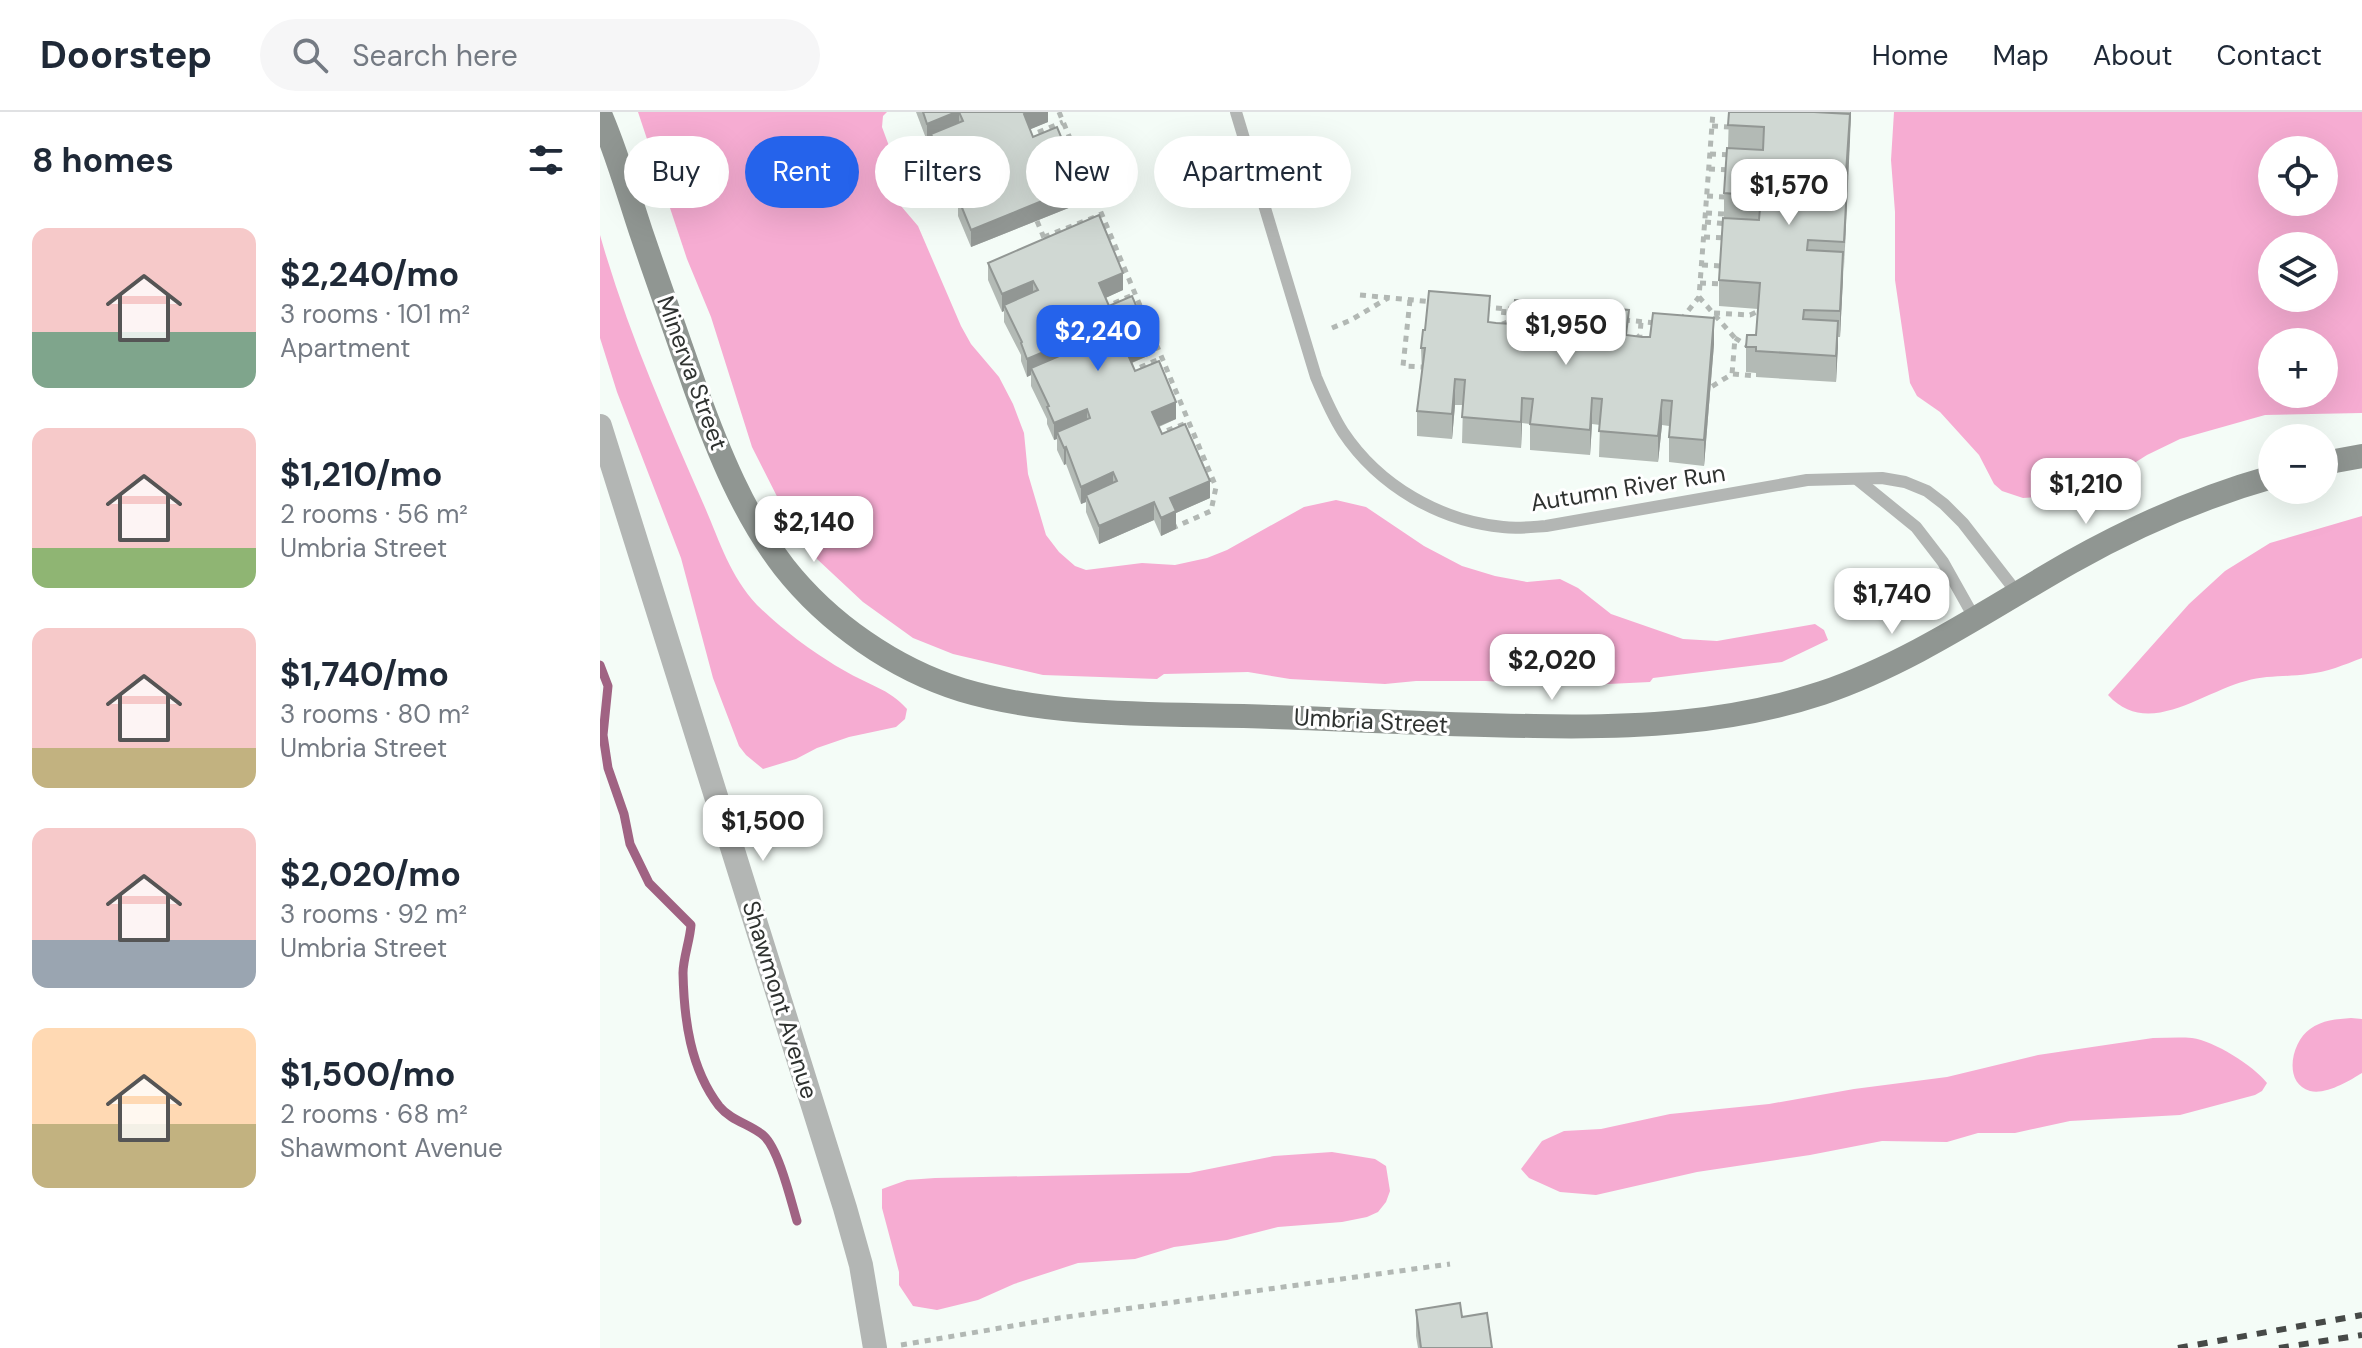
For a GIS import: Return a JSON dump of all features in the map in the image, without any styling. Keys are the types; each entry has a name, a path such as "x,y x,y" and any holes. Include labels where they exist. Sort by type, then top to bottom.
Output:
{"main road":[{"name":"Minerva Street","path":"600,114 620,164 702,407 735,485 784,566 827,612 877,650 902,664 970,692 1053,706 1279,717"},
{"path":"2338,460 2362,456"},
{"name":"Umbria Street","path":"1279,717 1623,727 1714,719 1786,704 1827,691 1910,654 2110,540 2150,521 2212,495 2258,481"}],"street":[{"name":"Shawmont Avenue","path":"600,426 845,1208 861,1265 875,1348"}],"lane":[{"name":"Autumn River Run","path":"1236,112 1316,377 1330,408 1344,433 1365,458 1409,495 1436,511 1505,528 1546,526 1807,480 1882,478 1905,482 1927,491 1963,523 2018,594"},
{"path":"1858,480 1916,527 1943,562 1975,619"}],"path":[{"path":"1059,112 1069,136"},
{"path":"1682,326 1699,297 1713,112"},
{"path":"1031,136 1063,122"},
{"path":"1712,126 1730,127"},
{"path":"1061,136 1068,133"},
{"path":"1710,154 1737,155"},
{"path":"1709,169 1736,171"},
{"path":"1707,196 1726,197"},
{"path":"1099,208 1216,487 1211,511 1175,527"},
{"path":"1706,213 1725,214"},
{"path":"1044,237 1102,214"},
{"path":"1037,221 1048,245"},
{"path":"1705,222 1733,224"},
{"path":"1704,237 1732,239"},
{"path":"1109,255 1117,251"},
{"path":"1702,265 1722,266"},
{"path":"1115,272 1124,267"},
{"path":"1700,283 1721,284"},
{"path":"1102,308 1135,294"},
{"path":"1360,295 1438,302"},
{"path":"1699,297 1735,338 1751,347 1750,361"},
{"path":"1332,328 1388,298"},
{"path":"1410,300 1403,366 1422,367"},
{"path":"1129,310 1140,306"},
{"path":"1481,307 1527,311"},
{"path":"1501,336 1499,323 1503,319 1504,309"},
{"path":"1713,313 1750,315 1759,311"},
{"path":"1547,313 1599,318"},
{"path":"1554,329 1555,314"},
{"path":"1572,315 1569,329 1575,332 1574,343"},
{"path":"1589,333 1591,317"},
{"path":"1619,320 1665,324"},
{"path":"1634,350 1635,339 1643,337 1641,322"},
{"path":"1142,336 1151,332"},
{"path":"1732,374 1735,338"},
{"path":"1148,352 1158,348"},
{"path":"1128,372 1162,358"},
{"path":"1156,374 1167,369"},
{"path":"1711,387 1732,374 1756,376"},
{"path":"1161,384 1171,380"},
{"path":"1168,400 1178,396"},
{"path":"1155,435 1189,422"},
{"path":"1182,437 1193,433"},
{"path":"1194,463 1204,459"},
{"path":"1201,480 1211,475"},
{"path":"903,1345 1059,1318 1450,1264"}],"shaded area":[{"path":"638,112 887,112 883,116 882,127 885,136 875,136 875,208 903,208 918,226 961,326 971,344 999,377 1013,404 1024,433 1028,474 1046,535 1075,566 1086,570 1142,563 1175,565 1207,558 1304,507 1336,500 1366,507 1424,546 1462,566 1527,582 1560,579 1578,588 1611,614 1683,639 1717,641 1815,624 1824,630 1828,640 1782,662 1653,678 1650,682 1567,686 1486,681 1385,684 1290,679 1248,672 1164,674 1157,679 1043,675 953,654 913,638 863,602 817,559 795,532 752,447 711,317 670,208 729,208 729,136 646,136"},
{"path":"1894,112 2362,112 2362,413 2265,415 2180,439 2117,474 2068,495 2023,498 2002,491 1994,484 1979,455 1940,412 1917,396 1910,383 1895,280 1891,160"},
{"path":"600,235 647,371 739,581 757,605 799,641 834,665 900,702 907,709 905,719 896,727 849,737 763,769 739,746 713,678 681,558 617,392 600,338"},
{"path":"2362,516 2362,658 2315,673 2246,681 2158,713 2140,713 2124,707 2108,695 2189,604 2225,571 2270,543"},
{"path":"2351,1018 2362,1019 2362,1073 2323,1091 2301,1087 2293,1071 2298,1043 2315,1026"},
{"path":"2153,1038 2201,1040 2243,1062 2267,1083 2255,1095 2180,1115 2070,1121 2015,1133 1978,1133 1947,1142 1882,1141 1697,1172 1596,1195 1560,1192 1529,1178 1521,1169 1542,1141 1564,1131 1601,1129 1670,1114 1769,1104 1947,1077 2038,1055"},
{"path":"1332,1152 1375,1159 1386,1166 1390,1191 1378,1212 1342,1222 1278,1227 1227,1240 1174,1247 1135,1259 1078,1263 1014,1284 978,1300 937,1310 913,1306 899,1285 899,1272 882,1208 882,1189 907,1180 1189,1173 1274,1156"}],"building":[{"path":"923,112 956,112 927,124"},
{"path":"959,112 1029,112 1024,114 1033,136 1026,136 1026,208 971,230 962,208 1010,208 1010,136 932,136 963,121"},
{"path":"1729,112 1850,114 1846,173 1811,171 1811,181 1847,183 1844,242 1808,240 1807,250 1843,252 1840,311 1804,310 1803,319 1838,321 1836,356 1756,351 1756,347 1746,347 1747,335 1756,335 1760,283 1719,280 1723,218 1759,220 1761,196 1724,193 1727,148 1763,150 1764,127 1728,125"},
{"path":"1057,127 1061,136 1035,136"},
{"path":"1099,215 1123,273 1099,283 1109,306 1132,296 1150,338 1126,348 1128,355 1135,371 1159,361 1176,402 1152,412 1162,434 1185,424 1210,481 1170,498 1176,511 1161,518 1154,502 1099,526 1086,495 1117,481 1113,472 1081,487 1057,432 1090,418 1087,409 1054,423 1031,368 1064,354 1060,345 1027,359 1004,305 1038,290 1033,281 1002,294 988,263"},
{"path":"1429,291 1490,296 1488,322 1496,323 1512,324 1515,300 1559,304 1557,328 1565,329 1582,330 1584,306 1629,310 1626,335 1642,337 1650,337 1653,313 1714,318 1704,440 1669,437 1672,401 1662,400 1658,436 1599,431 1602,399 1592,398 1590,430 1530,424 1533,399 1522,398 1521,422 1462,417 1465,380 1455,379 1452,414 1417,411"},
{"path":"1460,1303 1462,1317 1487,1313 1492,1348 1421,1348 1416,1310"}],"waterway":[{"path":"600,665 608,686 603,735 608,768 624,814 630,844 649,883 691,925 683,973 685,1008 690,1042 701,1076 719,1106 764,1136 775,1152 797,1221"}],"railway":[{"path":"2178,1348 2362,1315"},
{"path":"2279,1348 2362,1335"}]}
